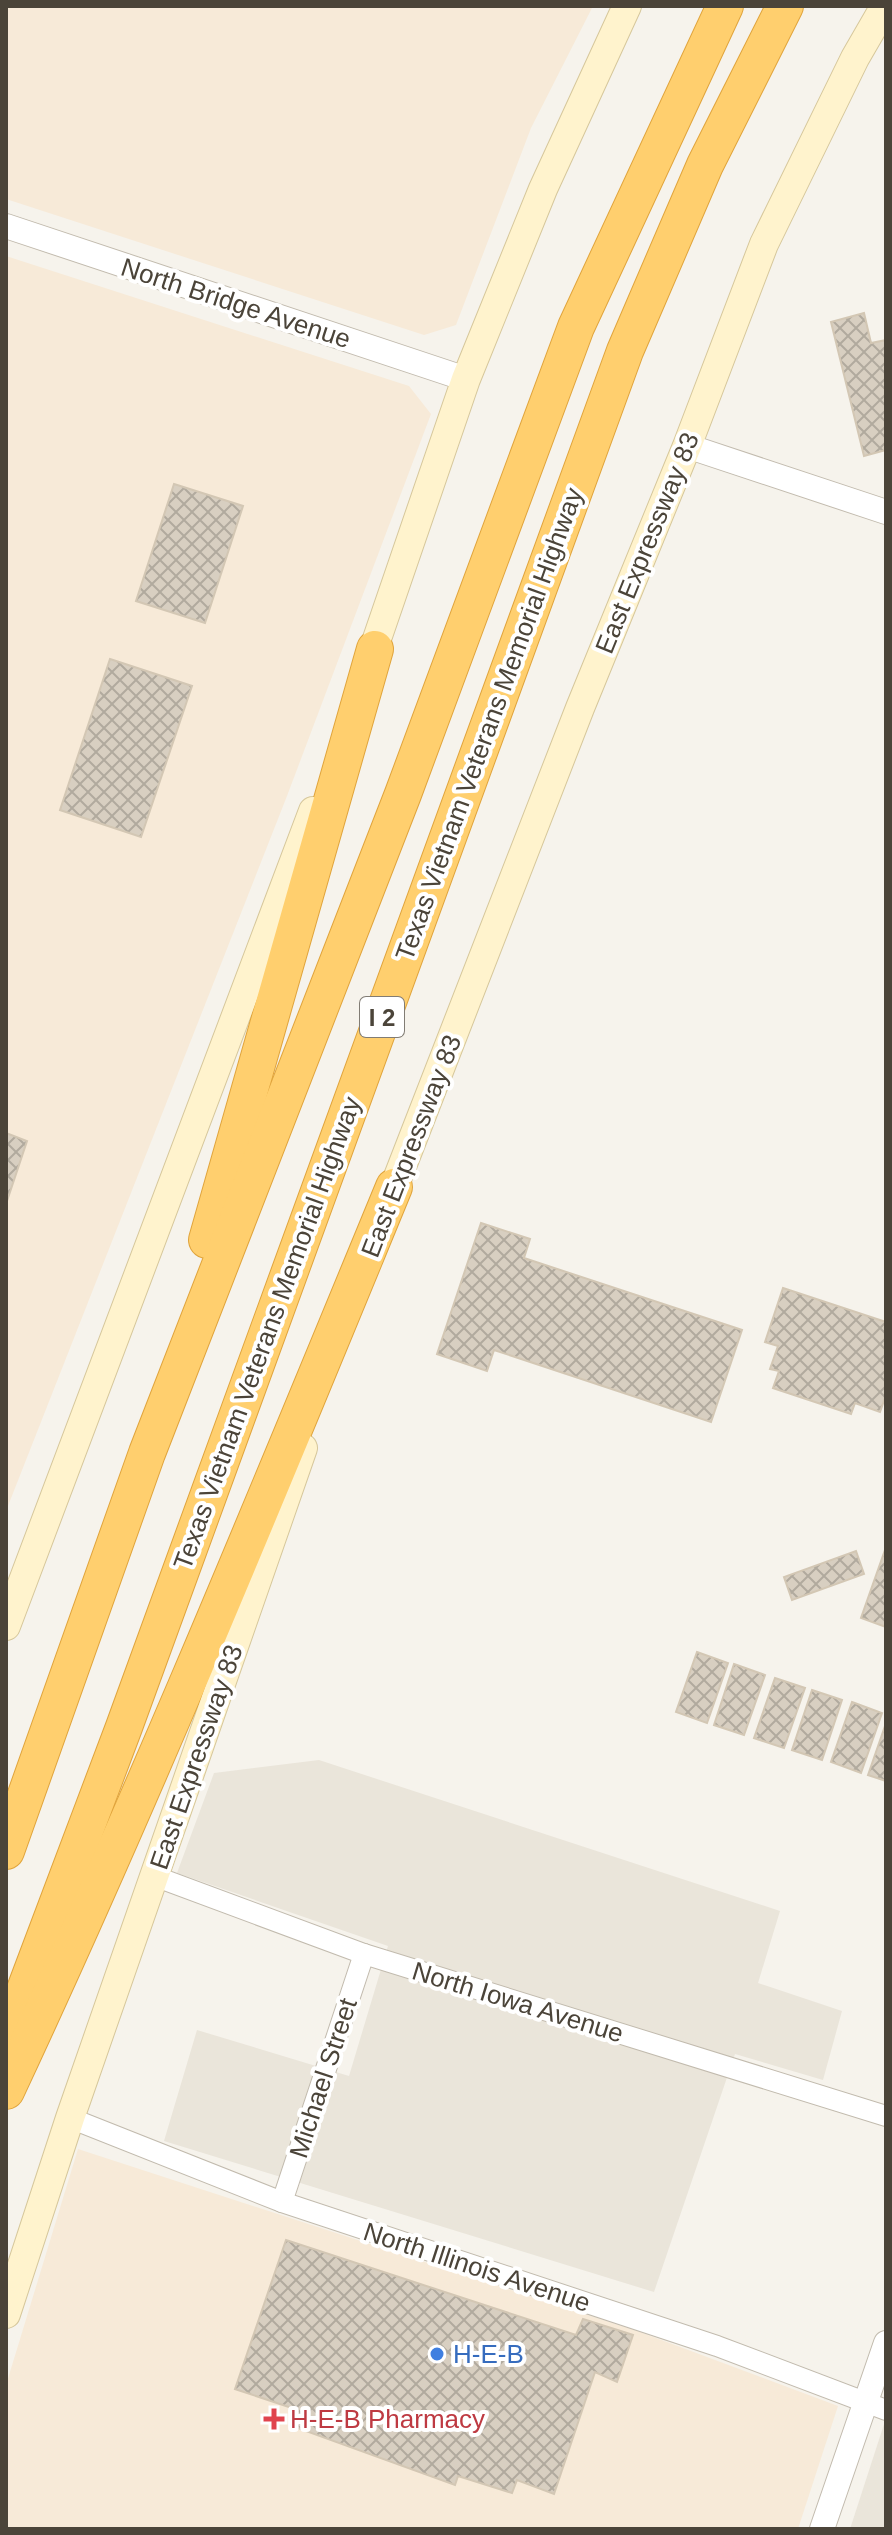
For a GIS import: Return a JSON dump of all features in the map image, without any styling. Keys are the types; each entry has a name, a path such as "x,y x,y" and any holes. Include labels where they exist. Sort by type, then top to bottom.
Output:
{"highway":[{"name":"I 2","path":"6,1851 147,1453 403,794 576,327 725,6"},
{"name":"Texas Vietnam Veterans Memorial Highway","path":"6,2040 124,1727 625,351 705,165 785,6"},
{"path":"147,1453 375,649"},
{"path":"6,2091 79,1935 199,1659 394,1187"}],"main road":[{"path":"6,1626 375,649 466,379 543,189 627,6"},
{"name":"East Expressway 83","path":"6,2314 70,2118 394,1187 764,244 855,58 885,6"}],"street":[{"name":"North Bridge Avenue","path":"6,226 466,379"},
{"path":"687,446 886,512"},
{"name":"North Iowa Avenue","path":"154,1876 364,1954 886,2116"},
{"name":"Michael Street","path":"282,2202 364,1954"},
{"name":"North Illinois Avenue","path":"70,2118 282,2202 717,2346 876,2406"},
{"path":"822,2529 876,2406 886,2343"}],"shaded area":[{"path":"6,6 593,6 531,128 456,325 424,335 6,199"},
{"path":"6,256 409,386 431,414 287,796 6,1511"},
{"path":"319,1760 780,1911 758,1983 842,2011 823,2080 735,2054 654,2292 164,2141 197,2030 349,2076 388,1946 177,1873 214,1773"},
{"path":"78,2149 640,2332 838,2406 798,2529 6,2529 6,2385"},
{"path":"886,2418 886,2529 850,2529"}],"building":[{"path":"864,313 871,343 886,340 886,450 864,456 831,322"},
{"path":"174,484 243,506 205,623 136,601"},
{"path":"110,659 192,686 141,837 60,810"},
{"path":"6,1133 27,1141 6,1204"},
{"path":"481,1223 530,1239 524,1258 742,1330 711,1422 494,1350 487,1371 437,1354"},
{"path":"783,1288 886,1322 886,1395 880,1412 855,1403 851,1414 773,1388 779,1371 770,1369 778,1346 765,1342"},
{"path":"886,1547 886,1627 861,1618"},
{"path":"856,1551 864,1574 792,1600 784,1577"},
{"path":"697,1652 728,1663 707,1723 676,1712"},
{"path":"734,1664 765,1675 744,1735 714,1725"},
{"path":"775,1678 805,1688 784,1748 754,1738"},
{"path":"812,1690 842,1700 822,1760 792,1750"},
{"path":"852,1702 882,1713 861,1773 831,1762"},
{"path":"886,1723 886,1781 868,1775"},
{"name":"H-E-B","path":"286,2240 576,2335 583,2319 633,2335 617,2382 595,2372 554,2494 517,2480 512,2493 458,2476 455,2485 292,2426 298,2410 235,2389"}],"place":[{"name":"H-E-B","path":"437,2354"},
{"name":"H-E-B Pharmacy","path":"274,2419"}]}
